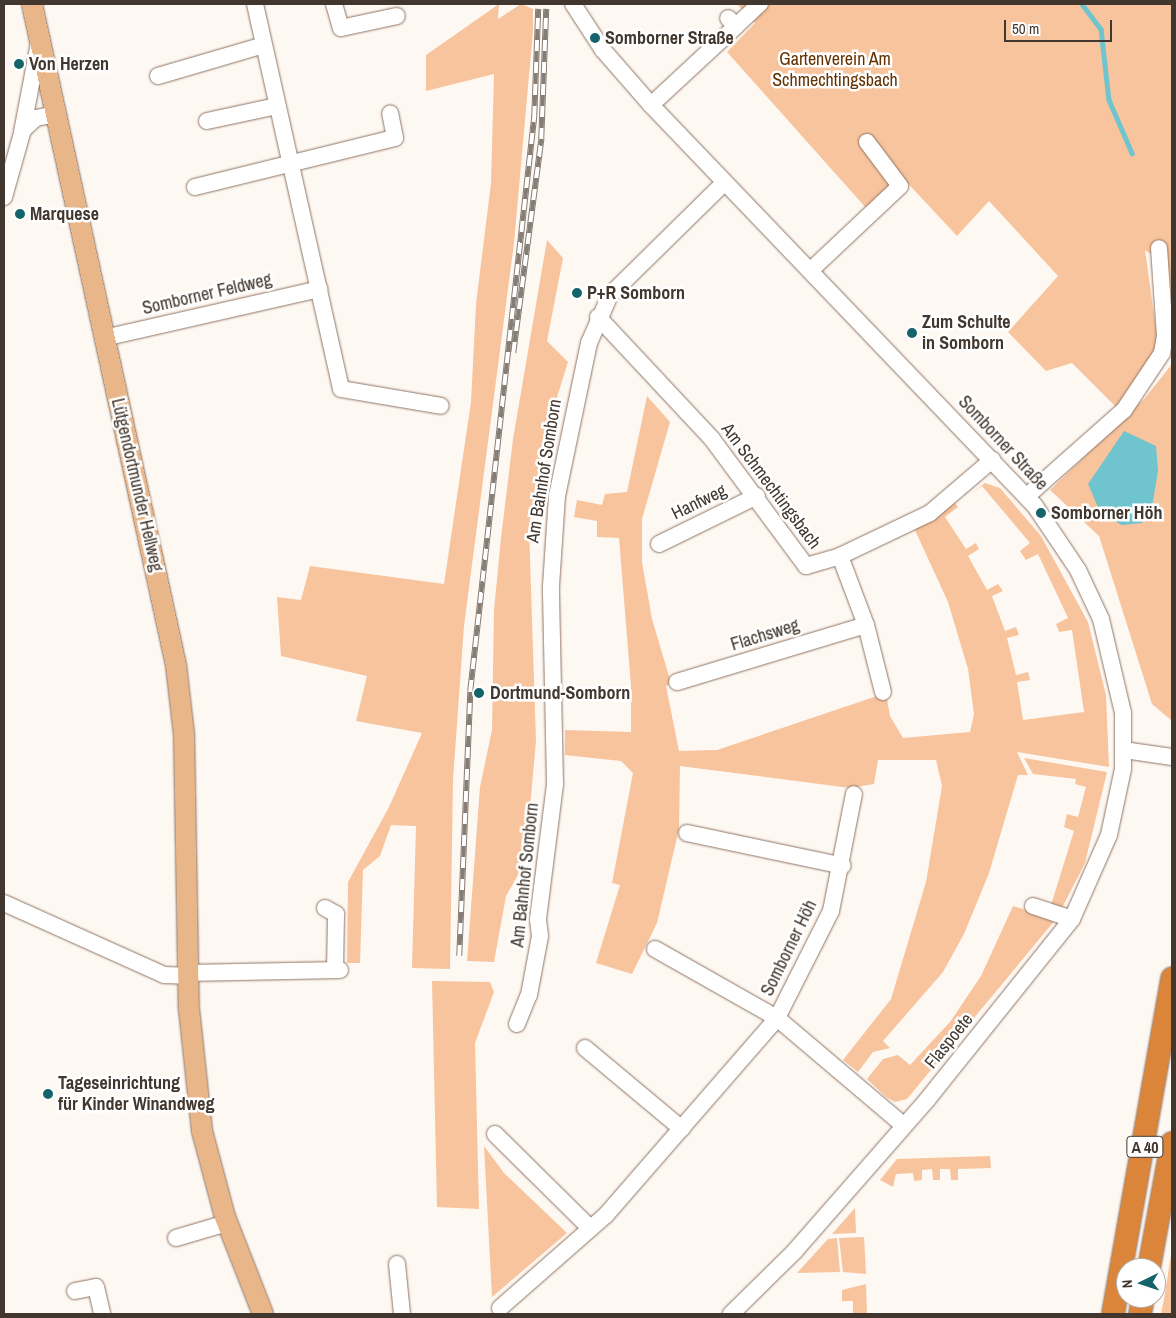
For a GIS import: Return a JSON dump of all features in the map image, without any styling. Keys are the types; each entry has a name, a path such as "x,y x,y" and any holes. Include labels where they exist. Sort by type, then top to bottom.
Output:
{"highway":[{"name":"A 40","path":"1113,1314 1172,978"},
{"name":"A 40","path":"1151,1258 1172,1143"}],"main road":[{"name":"Lütgendortmunder Hellweg","path":"32,4 104,338 168,620 182,702 187,974 201,1123 227,1223 263,1314"}],"street":[{"path":"255,4 341,389 441,406"},
{"path":"334,4 340,28 397,16"},
{"name":"Somborner Straße","path":"573,4 603,50 651,105 1027,496 1065,548 1102,619 1116,669 1124,750"},
{"path":"651,105 732,22 760,4"},
{"path":"4,197 21,136 40,40"},
{"path":"158,76 264,45"},
{"path":"208,121 277,106"},
{"path":"195,187 395,138 390,113"},
{"path":"21,136 32,121 56,114"},
{"path":"811,270 900,186 866,142"},
{"name":"Am Bahnhof Somborn","path":"517,1024 529,994 540,936 538,919 555,784 551,568 557,496 571,416 598,317 610,295 724,183"},
{"path":"1027,496 1124,410 1162,353 1165,336 1159,248"},
{"name":"Somborner Feldweg","path":"104,338 319,289"},
{"name":"Am Schmechtingsbach","path":"598,317 712,439 757,496 806,566 840,556 930,513 992,460"},
{"name":"Hanfweg","path":"659,544 757,496"},
{"path":"840,556 866,625 883,692"},
{"name":"Flachsweg","path":"676,682 866,625"},
{"path":"1124,750 1172,757"},
{"name":"Flaspoete","path":"731,1314 795,1250 903,1125 1072,919 1109,835 1124,750"},
{"name":"Somborner Höh","path":"500,1308 590,1228 682,1129 778,1018 831,911 843,866 854,794"},
{"path":"687,833 843,866"},
{"path":"4,903 164,975 337,970 336,914 325,908"},
{"path":"1033,906 1072,919"},
{"name":"Somborner Höh","path":"656,949 778,1018 903,1125"},
{"path":"586,1048 682,1129"},
{"path":"495,1134 590,1228"},
{"path":"176,1238 227,1223"},
{"path":"397,1264 402,1314"},
{"path":"75,1291 96,1287 102,1314"}],"green space":[{"path":"499,4 498,19 521,4 533,9 533,31 514,243 464,626 453,780 450,969 412,968 416,826 391,825 380,856 363,870 360,963 347,963 348,882 389,807 422,733 356,721 367,676 281,656 277,597 301,600 310,566 444,584 471,402 476,304 491,183 494,74 426,91 426,55"},
{"name":"Gartenverein Am Schmechtingsbach","path":"737,4 1172,4 1172,301 1168,266 1145,250 1158,343 1149,366 1118,409 1072,363 1046,371 1008,332 1058,276 989,201 957,236 901,176 866,208 727,52 755,23"},
{"path":"547,240 563,258 547,341 568,362 543,442 529,527 536,741 525,863 506,896 494,962 467,961 480,787 492,730 494,610 501,538 513,439"},
{"path":"1172,364 1172,721 1152,704 1099,536 1050,490 1145,398"},
{"path":"647,396 670,422 642,519 642,562 652,619 671,683 666,686 679,751 717,750 886,693 890,716 903,738 970,732 974,714 968,669 948,602 914,528 955,503 958,507 945,517 966,549 976,543 979,549 968,556 987,590 998,584 1003,591 992,596 1005,631 1016,627 1019,635 1007,638 1016,675 1028,672 1030,680 1017,682 1023,720 1084,712 1072,630 1059,632 1056,624 1068,618 1038,554 1026,560 1020,551 1030,543 982,486 970,494 985,483 1000,488 1041,536 1088,622 1106,695 1109,767 1017,752 1028,775 1018,775 989,873 964,934 943,972 883,1041 890,1048 873,1052 858,1072 843,1060 891,999 926,882 942,786 936,760 878,760 874,784 850,788 680,766 679,829 657,923 632,974 596,963 620,885 612,883 633,773 621,761 565,755 565,730 631,732 631,686 619,538 597,537 597,521 574,517 577,500 602,505 605,494 627,492"},
{"path":"1024,758 1107,772 1085,863 1062,908 1051,905 1074,831 1064,827 1067,814 1078,817 1086,787 1075,784 1076,779 1033,774"},
{"path":"1013,906 1056,919 907,1099 895,1102 886,1097 867,1079 883,1059 898,1055 910,1065 950,1022 981,976"},
{"path":"432,981 490,982 494,992 475,1043 479,1209 437,1207"},
{"path":"484,1146 504,1173 567,1233 492,1297"},
{"path":"990,1156 991,1168 958,1169 958,1180 951,1180 950,1169 940,1169 940,1180 933,1180 932,1169 922,1170 922,1180 914,1181 913,1173 896,1174 893,1187 880,1180 897,1159"},
{"path":"855,1208 856,1233 832,1234"},
{"path":"864,1237 866,1274 843,1272 839,1238"},
{"path":"837,1238 840,1272 797,1273 828,1239"},
{"path":"1172,1249 1172,1314 1161,1314 1162,1308 1166,1308 1166,1286"},
{"path":"866,1284 867,1314 853,1314 853,1301 842,1301 842,1290"}],"water":[{"path":"1124,431 1156,446 1158,471 1152,507 1142,523 1122,525 1101,514 1088,484"}],"waterway":[{"path":"1082,4 1101,29 1109,100 1132,153"}],"railway":[{"path":"459,956 470,691 534,117 538,9"},
{"path":"513,353 541,139 546,9"}],"place":[{"name":"Somborner Straße","path":"595,38"},
{"name":"Von Herzen","path":"19,64"},
{"name":"Marquese","path":"20,214"},
{"name":"P+R Somborn","path":"577,293"},
{"name":"Zum Schulte in Somborn","path":"912,333"},
{"name":"Somborner Höh","path":"1041,513"},
{"name":"Dortmund-Somborn","path":"479,693"},
{"name":"Tageseinrichtung für Kinder Winandweg","path":"48,1094"}]}
